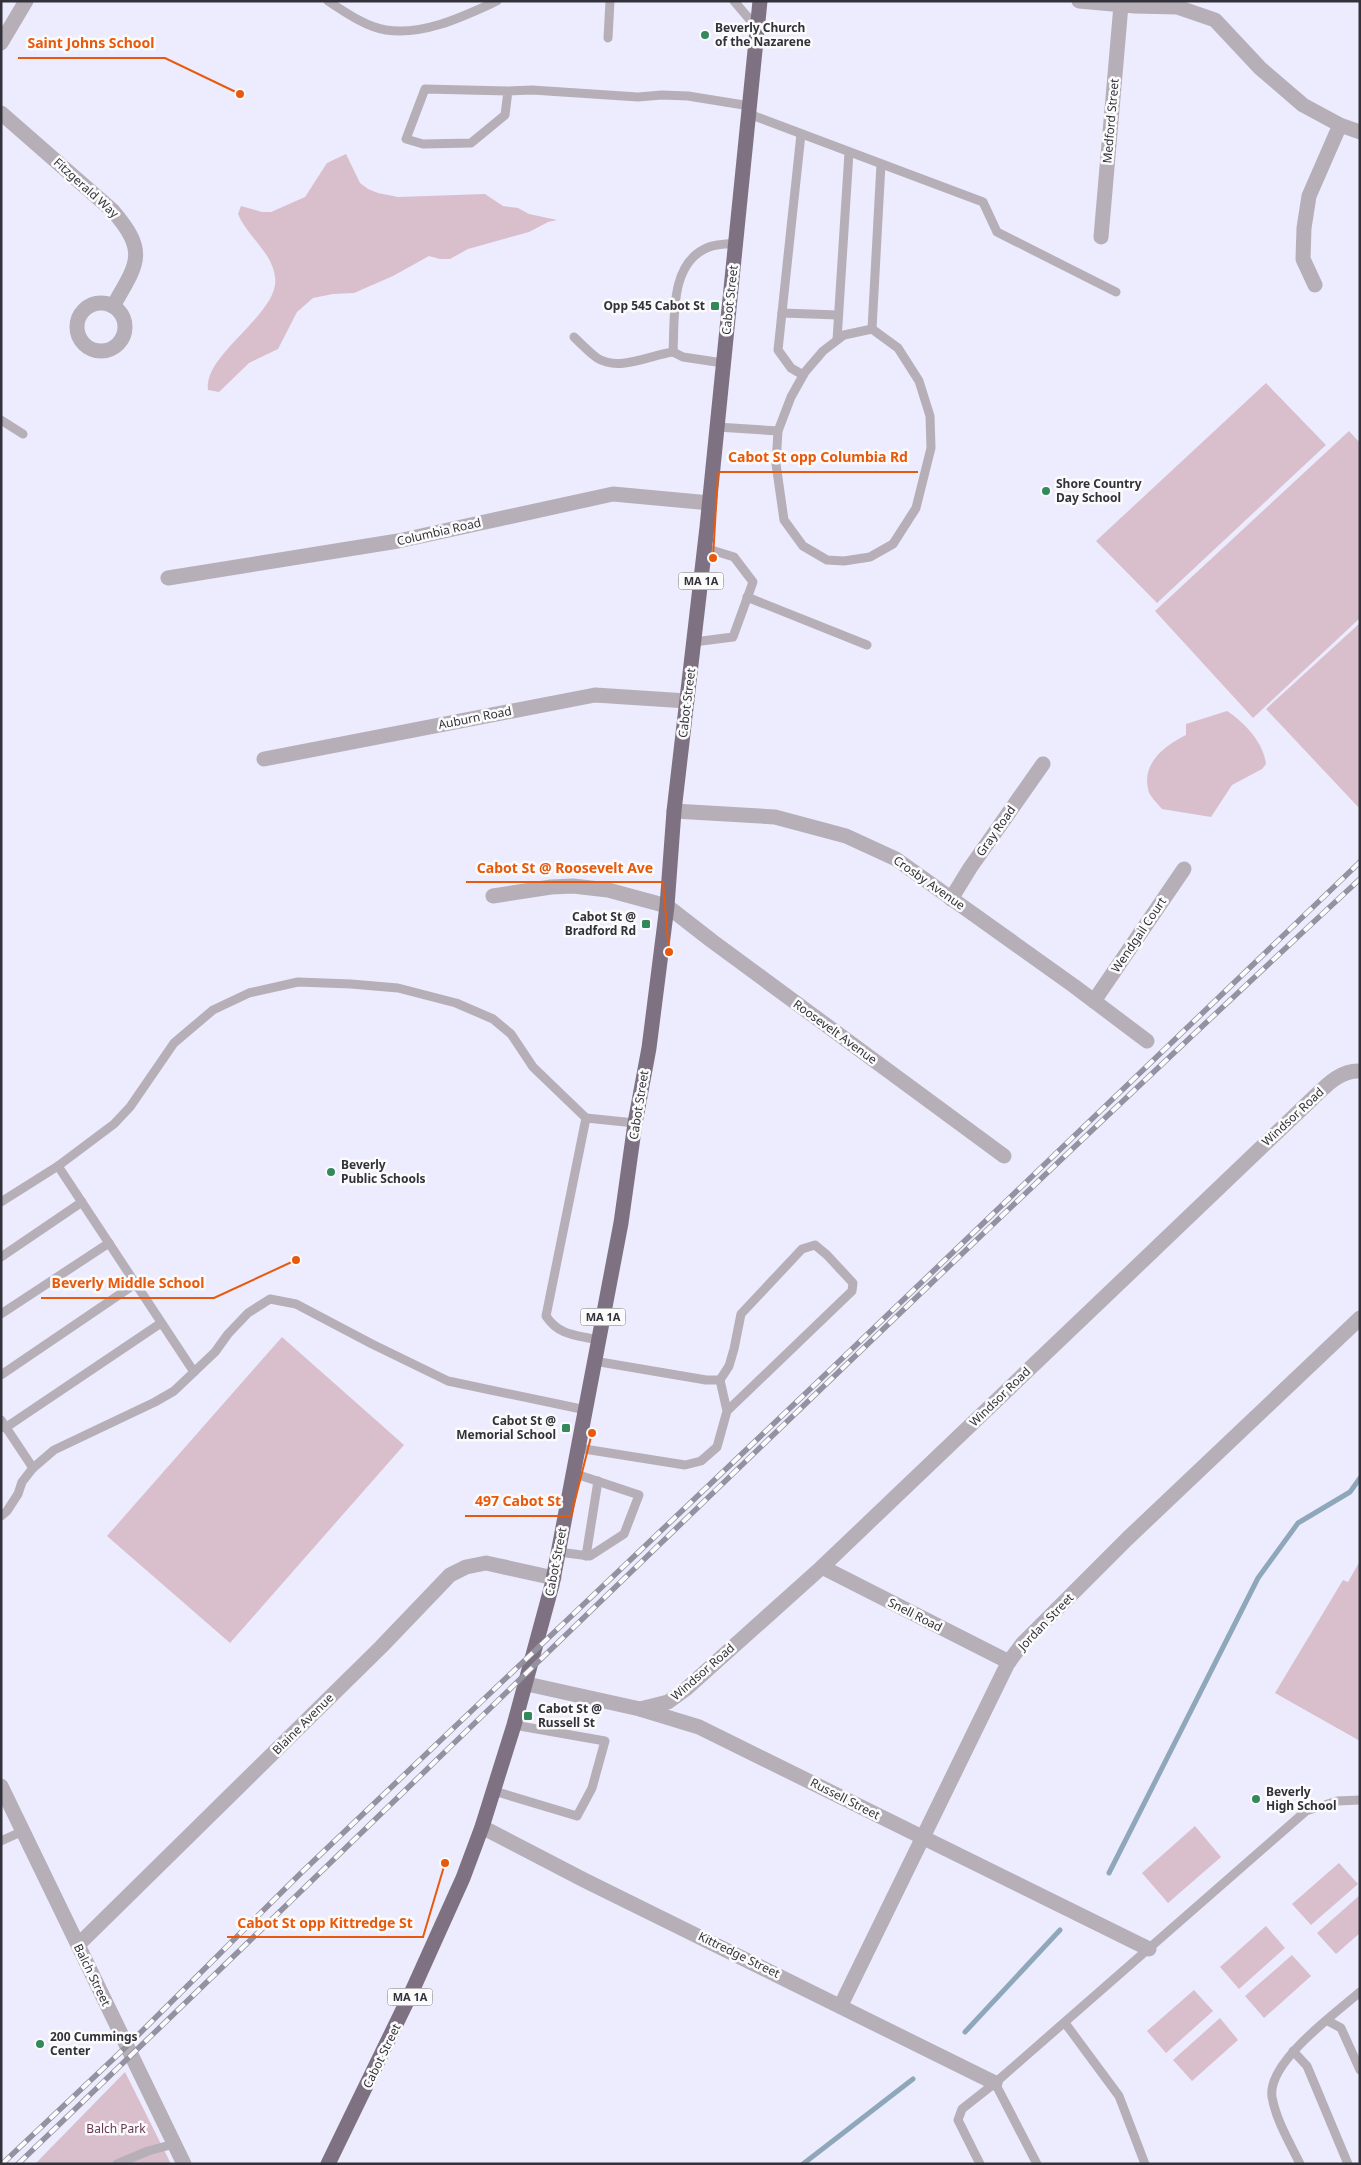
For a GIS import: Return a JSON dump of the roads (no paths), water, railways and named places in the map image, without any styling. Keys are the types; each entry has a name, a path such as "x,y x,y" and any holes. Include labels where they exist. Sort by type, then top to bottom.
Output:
{"highway":[{"name":"Cabot Street","path":"328,2164 413,1989 463,1878 494,1791 527,1684 554,1578 621,1223 635,1123 649,1048 667,906 674,811 710,503 760,1"}],"street":[{"path":"1,43 26,1"},
{"path":"1079,1 1177,7 1215,20 1260,68 1303,105 1340,125 1360,132"},
{"name":"Medford Street","path":"1101,238 1121,5"},
{"name":"Fitzgerald Way","path":"1,113 113,211 128,229 135,245 136,262 113,306"},
{"path":"1315,285 1303,259 1304,228 1309,196 1340,125"},
{"name":"Columbia Road","path":"168,578 398,541 613,494 710,503"},
{"name":"Auburn Road","path":"264,759 595,695 687,701"},
{"name":"Gray Road","path":"951,899 970,868 1043,764"},
{"name":"Crosby Avenue","path":"674,811 775,817 846,836 896,859 1094,1001 1147,1042"},
{"name":"Wendgail Court","path":"1094,1001 1184,869"},
{"path":"494,896 551,887 574,886 608,890 667,906"},
{"name":"Roosevelt Avenue","path":"667,906 1004,1156"},
{"name":"Windsor Road","path":"640,1709 668,1702 686,1688 822,1567 1310,1100 1336,1078 1355,1071"},
{"name":"Jordan Street","path":"841,2005 1009,1662 1023,1643 1126,1539 1360,1318"},
{"name":"Blaine Avenue","path":"78,1945 381,1647 450,1575 466,1568 486,1563 554,1578"},
{"name":"Snell Road","path":"822,1567 1009,1662"},
{"name":"Russell Street","path":"527,1684 640,1709 707,1731 1149,1949"},
{"name":"Balch Street","path":"1,1786 184,2164"},
{"name":"Kittredge Street","path":"482,1827 584,1880 841,2005 995,2083"}],"lane":[{"path":"328,1 364,23 386,30 413,30 435,26 497,1"},
{"path":"608,38 610,1"},
{"path":"734,1 757,28"},
{"path":"508,91 505,115 471,143 423,144 406,140 425,88 532,90 638,97 662,95 688,96 750,110 801,134 984,202 997,232 1116,292"},
{"path":"801,134 778,350 790,368 803,375"},
{"path":"837,340 849,152"},
{"path":"872,329 881,164"},
{"path":"673,352 677,288 686,266 709,246 736,244"},
{"path":"782,313 838,315"},
{"path":"872,329 898,348 919,381 930,416 932,448 916,508 893,544 870,557 844,561 827,560 803,546 784,520 776,464 778,431 791,397 803,375 823,352 844,335 872,329"},
{"path":"574,337 598,359 618,363 640,361 673,352 683,357 724,363"},
{"path":"1,420 23,434"},
{"path":"717,427 778,431"},
{"path":"694,642 733,637 753,582 734,557 705,548"},
{"path":"748,597 867,645"},
{"path":"1,1202 58,1166 114,1124 130,1107 174,1043 213,1010 249,993 298,982 398,988 456,1003 493,1019 511,1034 533,1067 586,1118 635,1123"},
{"path":"586,1118 546,1316 551,1324 563,1333 598,1340"},
{"path":"58,1166 194,1372"},
{"path":"1,1258 82,1202"},
{"path":"1,1314 109,1243"},
{"path":"578,1448 685,1465 700,1461 717,1447 727,1411 720,1380 729,1366 741,1314 802,1249 815,1246 827,1255 853,1283 852,1292 727,1411"},
{"path":"1,1375 135,1284"},
{"path":"1,1516 7,1511 18,1494 22,1482 32,1468 54,1450 174,1391 216,1352 228,1334 248,1313 270,1299 296,1304 448,1381 586,1410"},
{"path":"32,1468 3,1424 161,1323"},
{"path":"594,1361 706,1380 720,1380"},
{"path":"558,1552 590,1556 624,1534 639,1495 573,1473"},
{"path":"586,1556 598,1481"},
{"path":"494,1791 577,1816 592,1788 605,1741 514,1725"},
{"path":"980,2164 958,2117 962,2109 1065,2023 1306,1811 1337,1801 1360,1800"},
{"path":"1,1841 23,1831"},
{"path":"1300,2164 1272,2097 1272,2084 1280,2066 1293,2052 1360,1992"},
{"path":"1328,2021 1341,2028 1360,2070"},
{"path":"1065,2023 1119,2096 1145,2164"},
{"path":"1293,2052 1307,2066 1348,2164"},
{"path":"995,2083 1037,2164"},
{"path":"117,2164 148,2151 174,2144"}],"waterway":[{"path":"1109,1873 1258,1578 1298,1523 1350,1492 1360,1478"},
{"path":"965,2032 1060,1930"},
{"path":"803,2164 913,2079"}],"railway":[{"path":"2,2164 127,2046 301,1873 828,1372 1360,862"},
{"path":"18,2164 854,1357 1190,1037 1360,879"}],"place":[{"name":"Beverly Church of the Nazarene","path":"705,35"},
{"name":"Saint Johns School","path":"240,94"},
{"name":"Opp 545 Cabot St","path":"715,306"},
{"name":"Shore Country Day School","path":"1046,491"},
{"name":"Cabot St opp Columbia Rd","path":"713,558"},
{"name":"Cabot St @ Bradford Rd","path":"646,924"},
{"name":"Cabot St @ Roosevelt Ave","path":"669,952"},
{"name":"Beverly Public Schools","path":"331,1172"},
{"name":"Beverly Middle School","path":"296,1260"},
{"name":"Cabot St @ Memorial School","path":"566,1428"},
{"name":"497 Cabot St","path":"592,1433"},
{"name":"Cabot St @ Russell St","path":"528,1716"},
{"name":"Beverly High School","path":"1256,1799"},
{"name":"Cabot St opp Kittredge St","path":"445,1863"},
{"name":"200 Cummings Center","path":"40,2044"}],"park label":[{"name":"Balch Park","path":"116,2129"}]}
